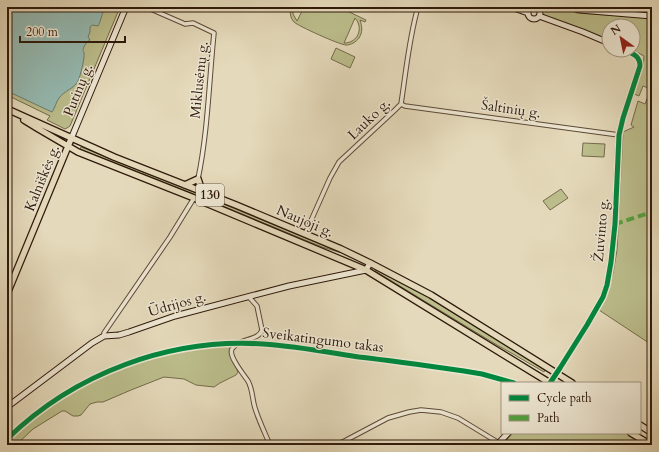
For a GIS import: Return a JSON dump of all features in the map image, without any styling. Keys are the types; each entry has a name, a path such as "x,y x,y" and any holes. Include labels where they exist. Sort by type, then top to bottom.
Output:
{"main road":[{"name":"Naujoji g.","path":"10,111 72,139 305,234 370,263 431,295 570,382"},
{"name":"Naujoji g.","path":"10,111 78,152 194,198 366,270 548,382"},
{"name":"Kalniškės g.","path":"7,294 72,139"},
{"path":"185,185 198,179 205,193"},
{"path":"641,426 652,433"},
{"path":"633,434 650,445"}],"street":[{"name":"Putinų g.","path":"72,139 126,7"},
{"name":"Miklusėnų g.","path":"146,7 185,24 193,23 214,32 198,179"},
{"name":"Lauko g.","path":"305,234 330,178 339,162 401,104 411,37 418,7"},
{"path":"511,7 528,12 529,16 532,18 535,19 539,16 601,40"},
{"path":"528,12 530,9 535,7 539,10 539,16"},
{"path":"570,7 580,10 652,16"},
{"name":"Žuvinto g.","path":"551,382 595,312 603,297 607,285 615,224 620,135 623,118 640,66 638,58"},
{"name":"Šaltinių g.","path":"401,104 405,106 620,135"},
{"path":"104,336 104,333 170,237 194,198"},
{"path":"366,270 370,263"},
{"name":"Ūdrijos g.","path":"7,407 92,343 104,336 129,332 175,316 288,286 366,270"},
{"path":"249,297 258,310 262,330 259,335 242,341 232,349 231,352 237,365 250,385 255,409 270,445"},
{"path":"336,445 388,418 421,410 441,412 458,418 498,444 507,434"}],"green space":[{"path":"7,7 120,7 70,126 65,129 47,120 50,116 7,95"},
{"path":"290,7 293,7 293,14 297,21 304,7 339,7 366,20 365,22 360,20 362,29 359,38 353,43 346,45 328,39 294,22 290,15","holes":["355,18 358,22 359,30 356,38 344,43"]},
{"path":"538,7 561,7 577,13 652,18 652,345 599,310 613,273 617,250 623,132 634,127 631,125 638,101 645,104 651,89 643,86 639,96 634,94 643,68 644,56 641,54 641,18 601,18 601,38 539,14 537,10"},
{"path":"582,7 652,7 652,14"},
{"path":"336,48 355,57 350,68 331,59"},
{"path":"583,143 605,144 604,157 582,156"},
{"path":"81,147 342,253 322,247 80,149"},
{"path":"561,189 568,198 550,210 543,201"},
{"path":"376,270 428,297 545,370 544,372 375,271"},
{"path":"233,342 230,353 238,372 236,375 214,387 196,385 184,379 164,377 103,402 90,404 81,415 78,416 73,416 65,411 62,411 33,429 16,445 7,445 7,436 26,419 59,394 78,383 118,366 159,353 201,344"},
{"path":"512,434 628,434 645,445 502,445"}],"water":[{"path":"7,7 104,7 98,26 92,25 90,27 88,37 90,40 83,50 84,59 78,81 59,98 52,112 7,91"}],"marked path":[{"path":"615,224 652,212"}],"cycle path":[{"path":"551,382 587,325 603,297 607,285 615,224 619,135 640,66 637,58"},
{"name":"Sveikatingumo takas","path":"7,439 62,395 93,378 125,364 159,354 193,347 228,344 287,346 464,371 482,374 510,382"}]}
